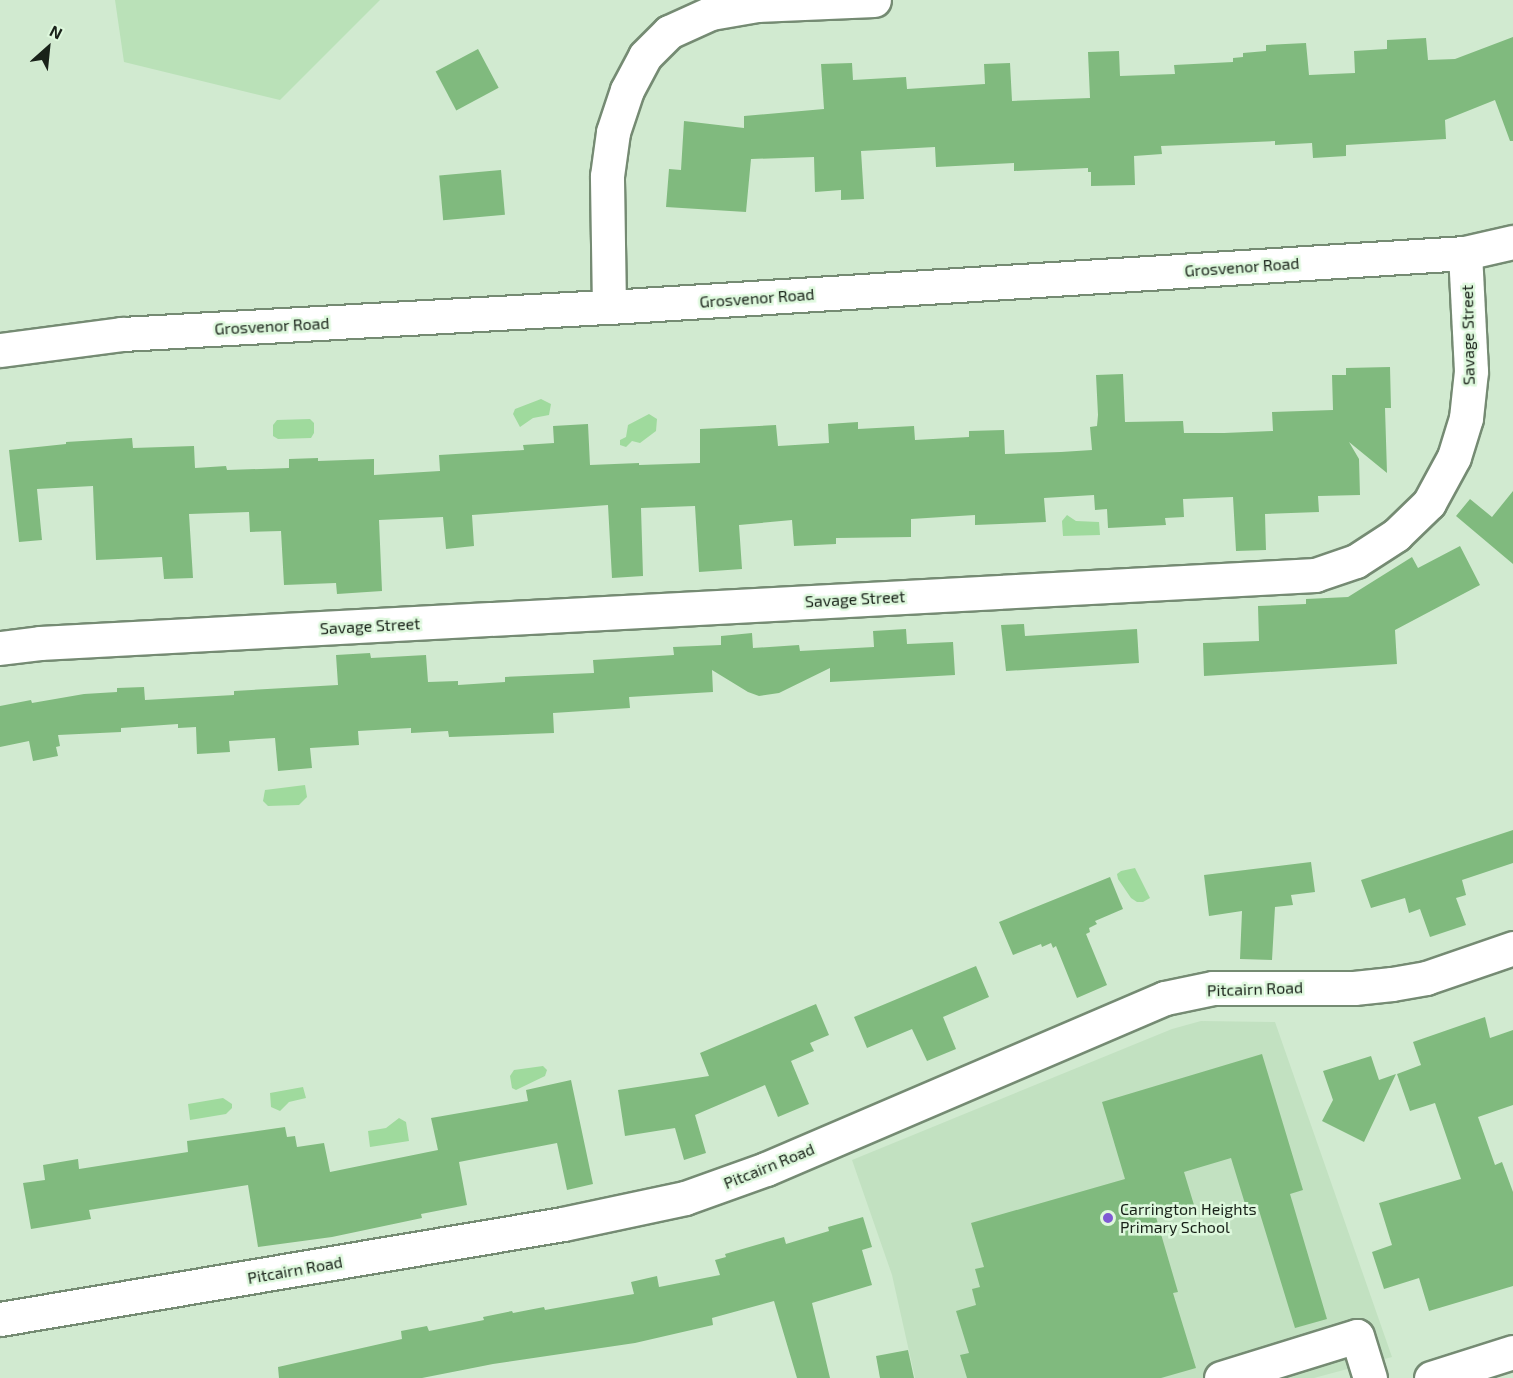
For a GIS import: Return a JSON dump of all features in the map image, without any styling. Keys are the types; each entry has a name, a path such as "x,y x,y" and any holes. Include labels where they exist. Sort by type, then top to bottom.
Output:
{"street":[{"path":"609,307 607,176 613,132 627,90 645,56 669,32 711,13 757,5 874,0"},
{"name":"Grosvenor Road","path":"0,350 122,334 609,307 1465,253 1513,242"},
{"name":"Savage Street","path":"0,648 64,642 1315,575 1356,561 1396,535 1429,503 1454,457 1466,418 1471,371 1465,253"},
{"name":"Pitcairn Road","path":"0,1319 551,1226 685,1198 766,1169 1166,998 1213,988 1354,988 1392,984 1426,978 1513,948"},
{"path":"1221,1378 1357,1336 1370,1378"},
{"path":"1431,1378 1513,1352"}],"shaded area":[{"path":"115,0 380,0 280,100 124,62"},
{"path":"541,399 551,404 549,415 533,418 520,427 513,414 515,409"},
{"path":"649,414 657,419 656,431 640,443 632,441 626,447 620,445 620,440 626,437 628,425"},
{"path":"310,419 314,423 314,433 311,438 278,439 273,436 273,425 277,420"},
{"path":"1067,515 1076,521 1099,522 1100,535 1063,536 1062,521"},
{"path":"305,785 307,797 299,805 268,806 263,801 265,790"},
{"path":"1135,868 1150,898 1143,902 1137,902 1131,898 1118,879 1117,874 1121,871"},
{"name":"Carrington Heights Primary School","path":"1201,1021 1275,1022 1392,1357 1314,1378 915,1378 892,1275 852,1160 1172,1029"},
{"path":"543,1066 547,1070 545,1076 516,1090 512,1088 510,1076 514,1070"},
{"path":"303,1087 306,1098 289,1102 280,1111 271,1107 270,1093"},
{"path":"223,1098 232,1104 232,1108 226,1114 190,1120 188,1104"},
{"path":"399,1118 406,1122 409,1141 370,1147 368,1131 386,1128"}],"building":[{"path":"1513,37 1513,141 1510,141 1495,100 1445,120 1446,139 1346,145 1346,156 1313,158 1312,143 1275,145 1275,141 1161,146 1162,154 1134,156 1135,185 1091,186 1091,172 1088,172 1088,168 1014,171 1014,163 936,167 935,147 861,151 864,199 841,200 841,190 815,192 814,157 751,159 746,212 666,207 669,169 681,170 684,121 744,128 744,116 824,109 821,64 852,63 853,80 906,77 907,89 985,84 984,64 1010,63 1012,101 1090,98 1088,52 1119,51 1120,76 1175,74 1174,65 1233,62 1233,58 1243,57 1243,53 1266,51 1266,45 1306,43 1309,75 1355,73 1354,51 1387,49 1387,40 1426,38 1428,60 1455,59"},
{"path":"478,49 499,88 456,110 436,72"},
{"path":"501,170 505,215 443,220 439,175"},
{"path":"1390,367 1391,408 1385,408 1387,473 1349,442 1359,459 1360,495 1318,496 1319,512 1265,514 1266,550 1236,551 1233,497 1183,499 1184,517 1165,518 1166,525 1108,528 1107,509 1095,510 1094,495 1044,498 1046,522 975,525 975,515 911,519 911,537 836,538 836,544 794,546 792,520 739,525 742,569 699,572 695,506 641,508 643,576 612,578 608,505 472,515 474,546 446,549 443,517 379,520 382,591 337,594 336,583 284,585 281,531 250,532 249,512 189,514 193,578 164,579 162,557 96,560 93,486 37,489 42,540 19,542 9,450 66,444 66,442 132,438 133,448 194,446 195,468 226,466 227,470 289,468 289,459 318,458 318,461 374,459 374,475 440,471 439,455 524,450 523,445 554,443 553,426 588,424 590,465 639,463 639,465 700,463 700,429 776,425 778,446 829,443 828,424 858,422 858,429 914,426 915,440 969,437 969,431 1004,430 1005,454 1061,452 1092,450 1090,427 1097,426 1098,415 1096,375 1123,374 1125,422 1183,421 1184,433 1224,433 1273,431 1272,412 1333,410 1332,375 1346,375 1346,368"},
{"path":"1513,491 1513,564 1456,516 1470,499 1492,517"},
{"path":"1460,546 1480,585 1395,630 1397,664 1204,676 1203,643 1259,641 1258,606 1306,604 1306,599 1348,597 1412,557 1418,568"},
{"path":"1024,624 1025,636 1137,629 1139,663 1006,671 1001,625"},
{"path":"906,629 907,644 953,642 955,675 830,682 830,668 779,693 759,696 748,692 712,670 713,692 629,697 630,708 553,713 554,733 449,737 448,731 411,733 411,728 358,731 359,745 310,748 312,768 278,771 275,738 229,741 230,752 197,754 196,727 178,728 178,724 121,728 121,732 58,735 60,746 56,747 58,756 33,761 29,741 0,747 0,706 31,700 32,703 84,694 117,692 117,688 144,687 145,700 234,695 234,691 338,685 336,655 370,653 371,658 426,655 428,682 458,681 458,685 505,682 505,677 594,673 593,660 674,655 673,647 721,645 721,636 752,633 753,648 799,645 800,651 874,647 873,631"},
{"path":"1513,830 1513,863 1462,880 1466,895 1456,898 1466,925 1430,937 1420,909 1409,913 1405,898 1371,908 1361,880"},
{"path":"1311,862 1315,892 1291,895 1293,905 1275,907 1272,960 1240,959 1242,911 1209,916 1204,875"},
{"path":"1110,877 1123,909 1095,921 1097,924 1089,928 1090,932 1086,934 1107,985 1077,998 1056,946 1053,948 1051,943 1042,947 1041,944 1013,955 999,922"},
{"path":"976,966 989,997 943,1017 956,1049 927,1061 912,1029 867,1048 854,1017"},
{"path":"816,1004 829,1035 810,1043 814,1051 791,1061 809,1104 778,1117 765,1085 695,1115 706,1153 684,1160 675,1128 625,1136 618,1090 709,1076 700,1053"},
{"path":"1485,1017 1490,1038 1513,1030 1513,1105 1478,1117 1495,1165 1502,1162 1513,1192 1513,1286 1429,1311 1419,1278 1384,1289 1372,1252 1392,1245 1379,1203 1461,1179 1435,1103 1410,1111 1397,1074 1421,1065 1413,1042"},
{"path":"1262,1054 1303,1190 1290,1194 1327,1319 1295,1328 1257,1204 1246,1207 1231,1158 1184,1172 1194,1205 1156,1217 1178,1292 1173,1293 1196,1368 1161,1378 967,1378 960,1355 969,1353 956,1311 976,1305 972,1289 980,1287 975,1269 984,1267 971,1223 1125,1179 1102,1102"},
{"path":"1371,1056 1379,1080 1396,1074 1364,1142 1322,1121 1333,1100 1323,1071"},
{"path":"571,1080 593,1184 567,1190 557,1143 459,1162 467,1205 421,1214 422,1218 332,1237 258,1247 248,1185 89,1210 91,1219 31,1229 23,1183 45,1180 43,1165 78,1159 79,1169 188,1152 187,1141 285,1127 287,1137 295,1136 297,1147 324,1143 330,1172 438,1150 431,1118 528,1101 526,1090"},
{"path":"863,1217 872,1247 862,1250 872,1285 812,1303 830,1378 797,1378 774,1301 712,1318 713,1325 635,1343 493,1364 422,1378 279,1378 278,1367 402,1339 401,1331 427,1326 429,1331 484,1320 483,1317 512,1311 513,1313 544,1307 545,1310 634,1294 631,1282 657,1276 659,1287 720,1275 715,1260 726,1257 725,1254 784,1237 786,1244 829,1231 828,1227"},
{"path":"908,1350 914,1378 880,1378 876,1356"}],"place":[{"name":"Carrington Heights Primary School","path":"1108,1218"}]}
